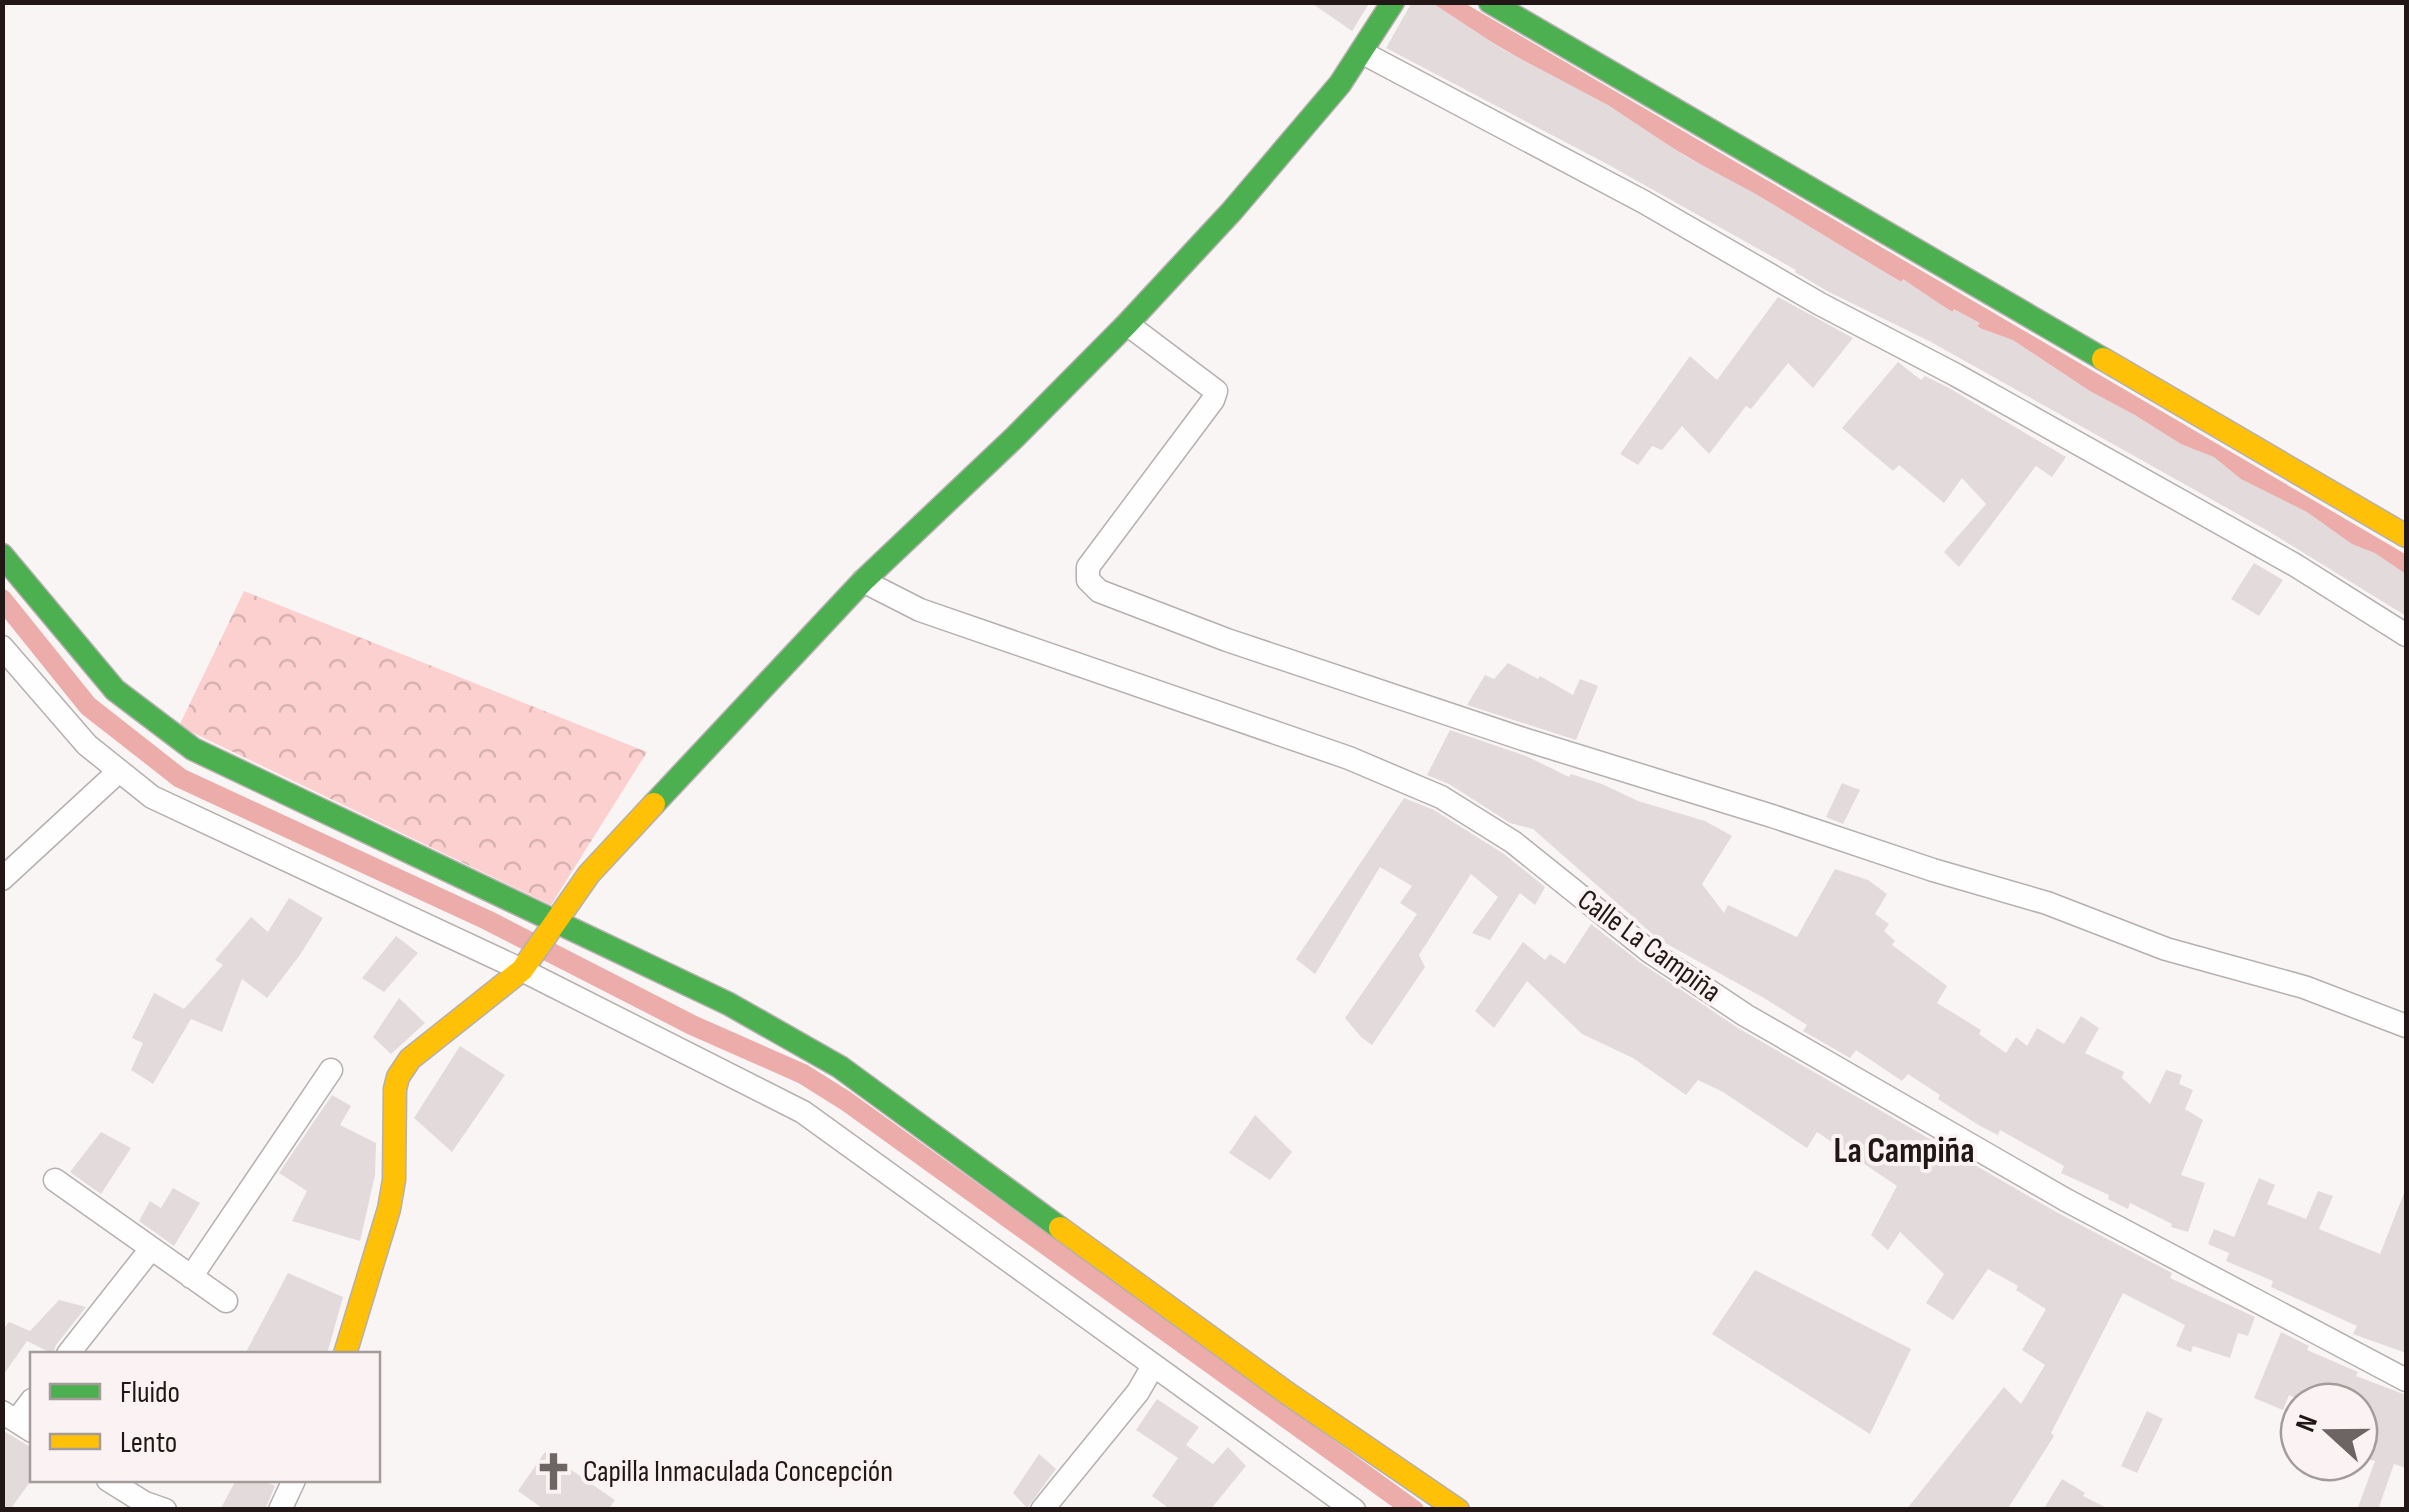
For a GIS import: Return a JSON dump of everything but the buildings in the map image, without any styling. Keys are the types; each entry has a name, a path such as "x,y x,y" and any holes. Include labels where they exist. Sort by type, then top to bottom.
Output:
{"street":[{"path":"346,1352 394,1180 398,1077 427,1042 528,963 589,874 864,580 1015,437 1244,197 1363,53 1393,2"},
{"path":"1490,2 2406,536"},
{"path":"1363,53 1644,202 1820,304 1956,375 2295,565 2406,636"},
{"path":"1126,324 1213,388 1215,396 1088,566 1088,580 1099,591 1227,640 1504,733 2046,903 2166,949 2304,986 2406,1026"},
{"path":"2,555 115,690 194,749 553,926 729,1004 816,1051 1287,1393 1458,1510"},
{"name":"Calle La Campiña","path":"864,580 920,610 1315,746 1441,796 1513,842 1649,951 1745,1015 2066,1200 2406,1380"},
{"path":"2,647 87,745 152,797 528,963 803,1112 1354,1510"},
{"path":"2,879 119,771"},
{"path":"191,1277 332,1070"},
{"path":"54,1180 226,1301"},
{"path":"70,1352 150,1250"},
{"path":"1042,1510 1138,1392 1153,1366"},
{"path":"111,1482 164,1510"},
{"path":"280,1510 293,1482"}],"green space":[{"path":"244,591 647,752 551,905 179,726"}],"waterway":[{"path":"1443,2 2406,566"},
{"path":"2,599 88,706 180,778 487,920 692,1025 803,1074 1414,1510"}],"traffic: fast":[{"path":"654,804 863,581 1015,437 1232,211 1340,84 1393,2"},
{"path":"1490,2 2103,359"},
{"path":"2,555 115,690 193,749 729,1004 840,1067 1060,1228"}],"traffic: slow":[{"path":"2103,359 2406,536"},
{"path":"346,1352 389,1209 394,1180 398,1077 410,1059 522,970 589,874 654,804"},
{"path":"1060,1228 1287,1393 1458,1510"}],"place":[{"name":"Capilla Inmaculada Concepción","path":"553,1472"}],"district":[{"name":"La Campiña","path":"1904,1151"}]}
